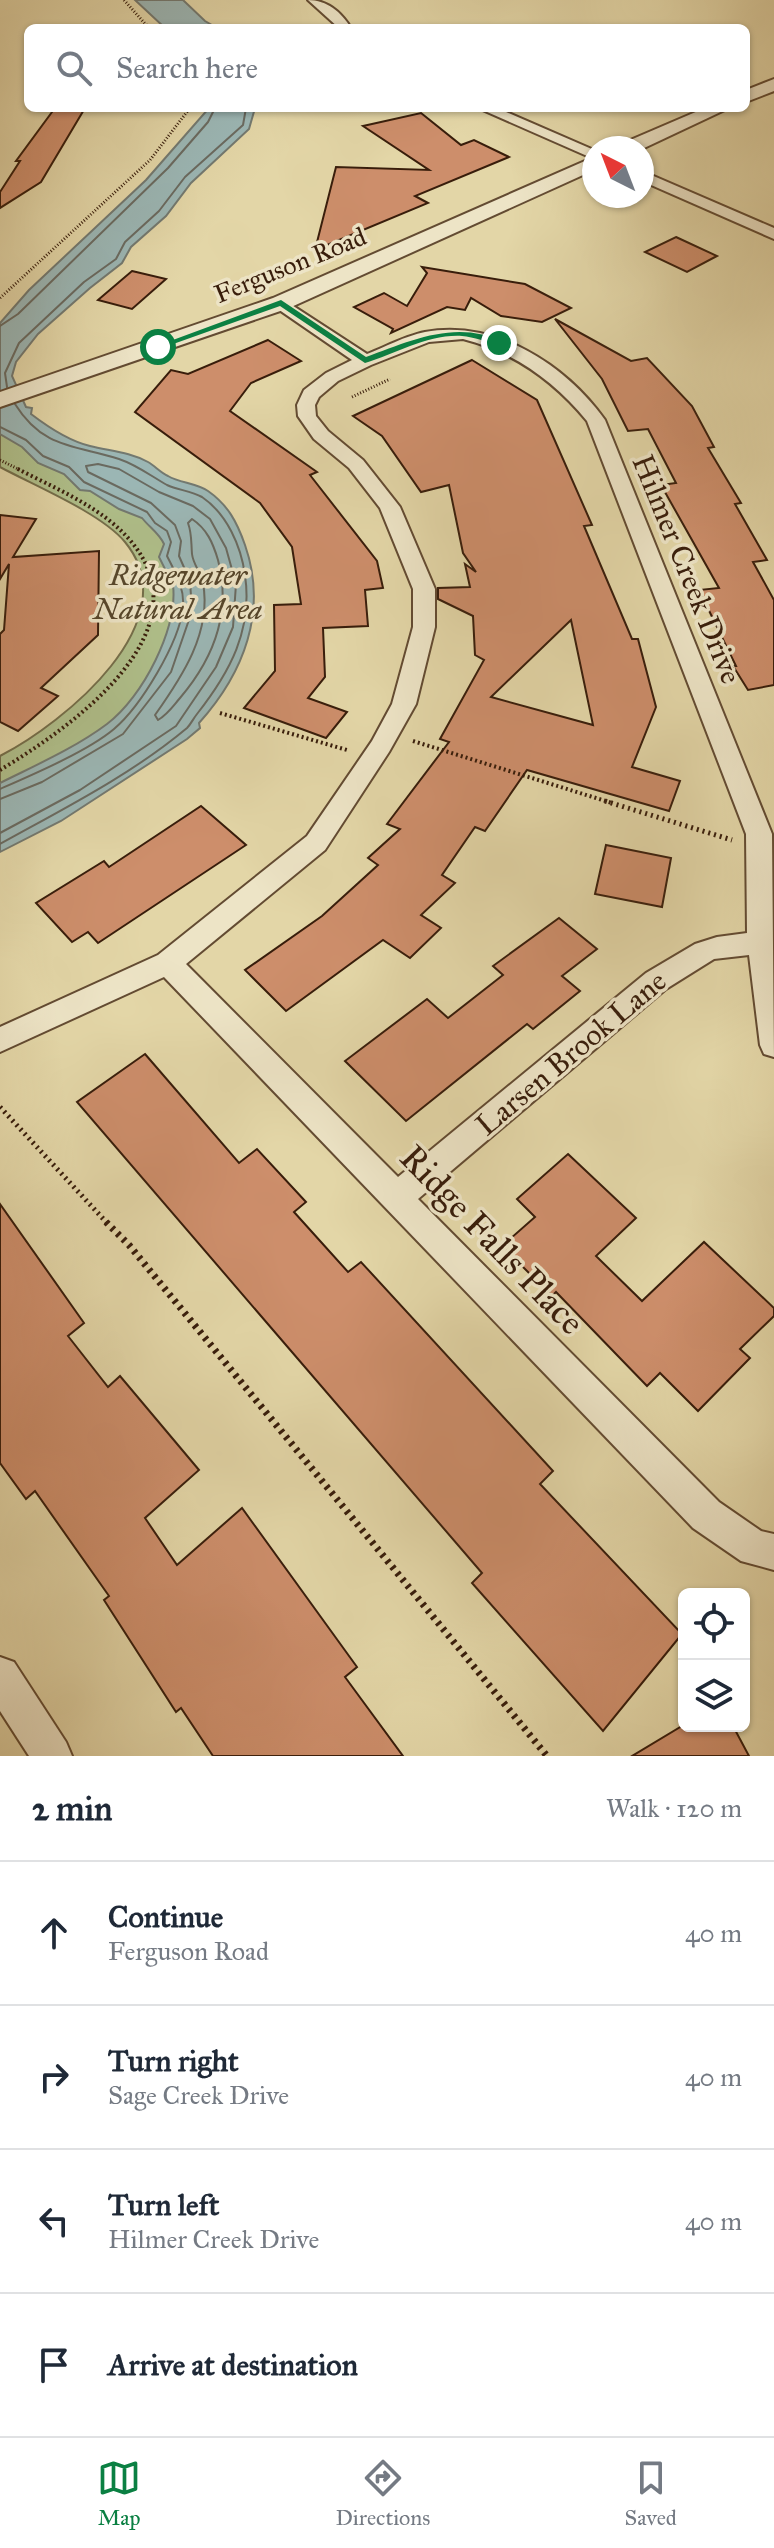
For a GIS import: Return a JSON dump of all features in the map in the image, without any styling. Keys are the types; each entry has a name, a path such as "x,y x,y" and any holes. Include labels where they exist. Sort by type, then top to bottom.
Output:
{"street":[{"path":"314,0 342,24"},
{"path":"750,95 774,84"},
{"path":"494,112 582,150"},
{"path":"654,137 711,112"},
{"name":"Ferguson Road","path":"0,400 281,303 582,168"},
{"path":"654,180 774,234"},
{"path":"281,303 365,361"},
{"name":"Hilmer Creek Drive","path":"307,416 306,405 311,394 332,377 426,337 463,334 506,346 571,390 596,420 764,838 761,945 774,1045"},
{"path":"0,1040 168,963 316,843 381,746 404,704 424,627 424,589 390,507 356,464 321,435 307,416"},
{"name":"Larsen Brook Lane","path":"396,1198 656,981 693,955 715,946 761,945"},
{"name":"Ridge Falls Place","path":"168,963 706,1515 754,1548 774,1552"},
{"path":"0,1676 52,1756"}],"path":[{"path":"124,0 145,24"},
{"path":"0,298 150,160 187,112"},
{"path":"307,416 402,374"},
{"path":"0,460 108,521 129,538 144,563 156,597 144,638 98,701 53,739 0,770"},
{"path":"220,713 350,751 413,741 764,838"},
{"path":"0,1107 129,1245 547,1756"}],"green space":[{"name":"Ridgewater Natural Area","path":"0,431 166,507 183,668 0,818 0,756 56,720 85,695 111,666 131,636 142,604 141,573 125,542 84,511 0,467"}],"water":[{"path":"135,0 183,0 210,24 161,24"},
{"path":"206,112 254,112 249,129 191,183 166,216 131,247 122,263 38,334 16,362 12,376 26,407 32,408 31,414 59,433 82,444 141,459 173,478 203,488 221,502 239,529 251,570 254,594 248,640 228,683 199,723 200,728 61,821 0,852 0,783 82,741 120,712 145,679 164,641 170,621 173,585 166,580 168,575 159,557 164,544 157,533 142,518 119,509 90,491 80,490 64,474 38,463 22,447 0,434 0,323 29,290 146,180"}],"building":[{"path":"52,112 83,112 41,182 0,208 0,192 20,161 16,161"},
{"path":"421,113 461,145 474,140 509,157 415,196 428,203 315,250 336,167 429,170 363,126"},
{"path":"676,237 717,256 687,272 645,252"},
{"path":"422,267 525,284 571,308 542,322 501,316 471,298 465,310 447,307 391,333 393,329 354,307 384,293 407,306 427,273"},
{"path":"132,271 166,279 132,309 98,300"},
{"path":"555,319 631,361 647,358 692,406 714,447 708,448 741,503 735,504 767,560 753,562 774,600 774,685 748,690 733,666 736,666 699,590 719,588 661,485 676,483 648,429 628,431 602,379"},
{"path":"268,340 301,361 251,383 230,411 317,472 310,475 377,561 383,588 365,590 368,626 323,628 325,677 308,698 347,712 326,738 244,708 275,671 274,605 301,604 292,547 260,503 135,412 171,370 188,374"},
{"path":"472,360 537,400 592,525 584,526 632,639 638,639 656,707 632,767 680,781 669,811 527,770 485,831 475,827 442,875 455,883 421,915 441,928 410,958 383,940 286,1011 245,970 322,916 378,865 368,858 400,829 387,824 449,742 440,739 484,660 475,655 473,616 438,599 438,588 470,587 465,564 476,572 463,553 449,485 421,492 382,436 353,416","holes":["571,620 593,725 491,697"]},
{"path":"0,515 36,519 13,557 99,551 98,635 41,688 58,696 18,731 0,722 0,634 4,630 9,564 0,579"},
{"path":"201,806 246,845 98,943 88,932 72,942 36,903 104,861 109,867"},
{"path":"606,845 671,858 662,907 595,894"},
{"path":"559,918 597,949 562,976 580,991 533,1029 527,1024 406,1121 345,1061 427,999 448,1018 503,975 493,966"},
{"path":"145,1054 239,1163 257,1149 306,1202 294,1212 348,1272 361,1262 553,1471 540,1484 678,1630 678,1639 603,1731 472,1583 482,1573 77,1102"},
{"path":"568,1154 636,1218 596,1256 642,1301 704,1242 774,1308 774,1316 740,1349 750,1358 698,1411 660,1373 647,1386 556,1292 552,1296 502,1246 535,1217 517,1199"},
{"path":"0,1204 84,1323 68,1336 108,1387 120,1376 199,1470 145,1518 177,1565 242,1508 357,1667 345,1677 403,1756 213,1756 181,1708 176,1712 104,1600 109,1596 35,1491 26,1499 0,1463"},
{"path":"678,1728 678,1732 736,1732 749,1756 632,1756"}],"route":[{"path":"158,347 281,303 365,361 426,337 445,334 463,334 499,343"}]}
